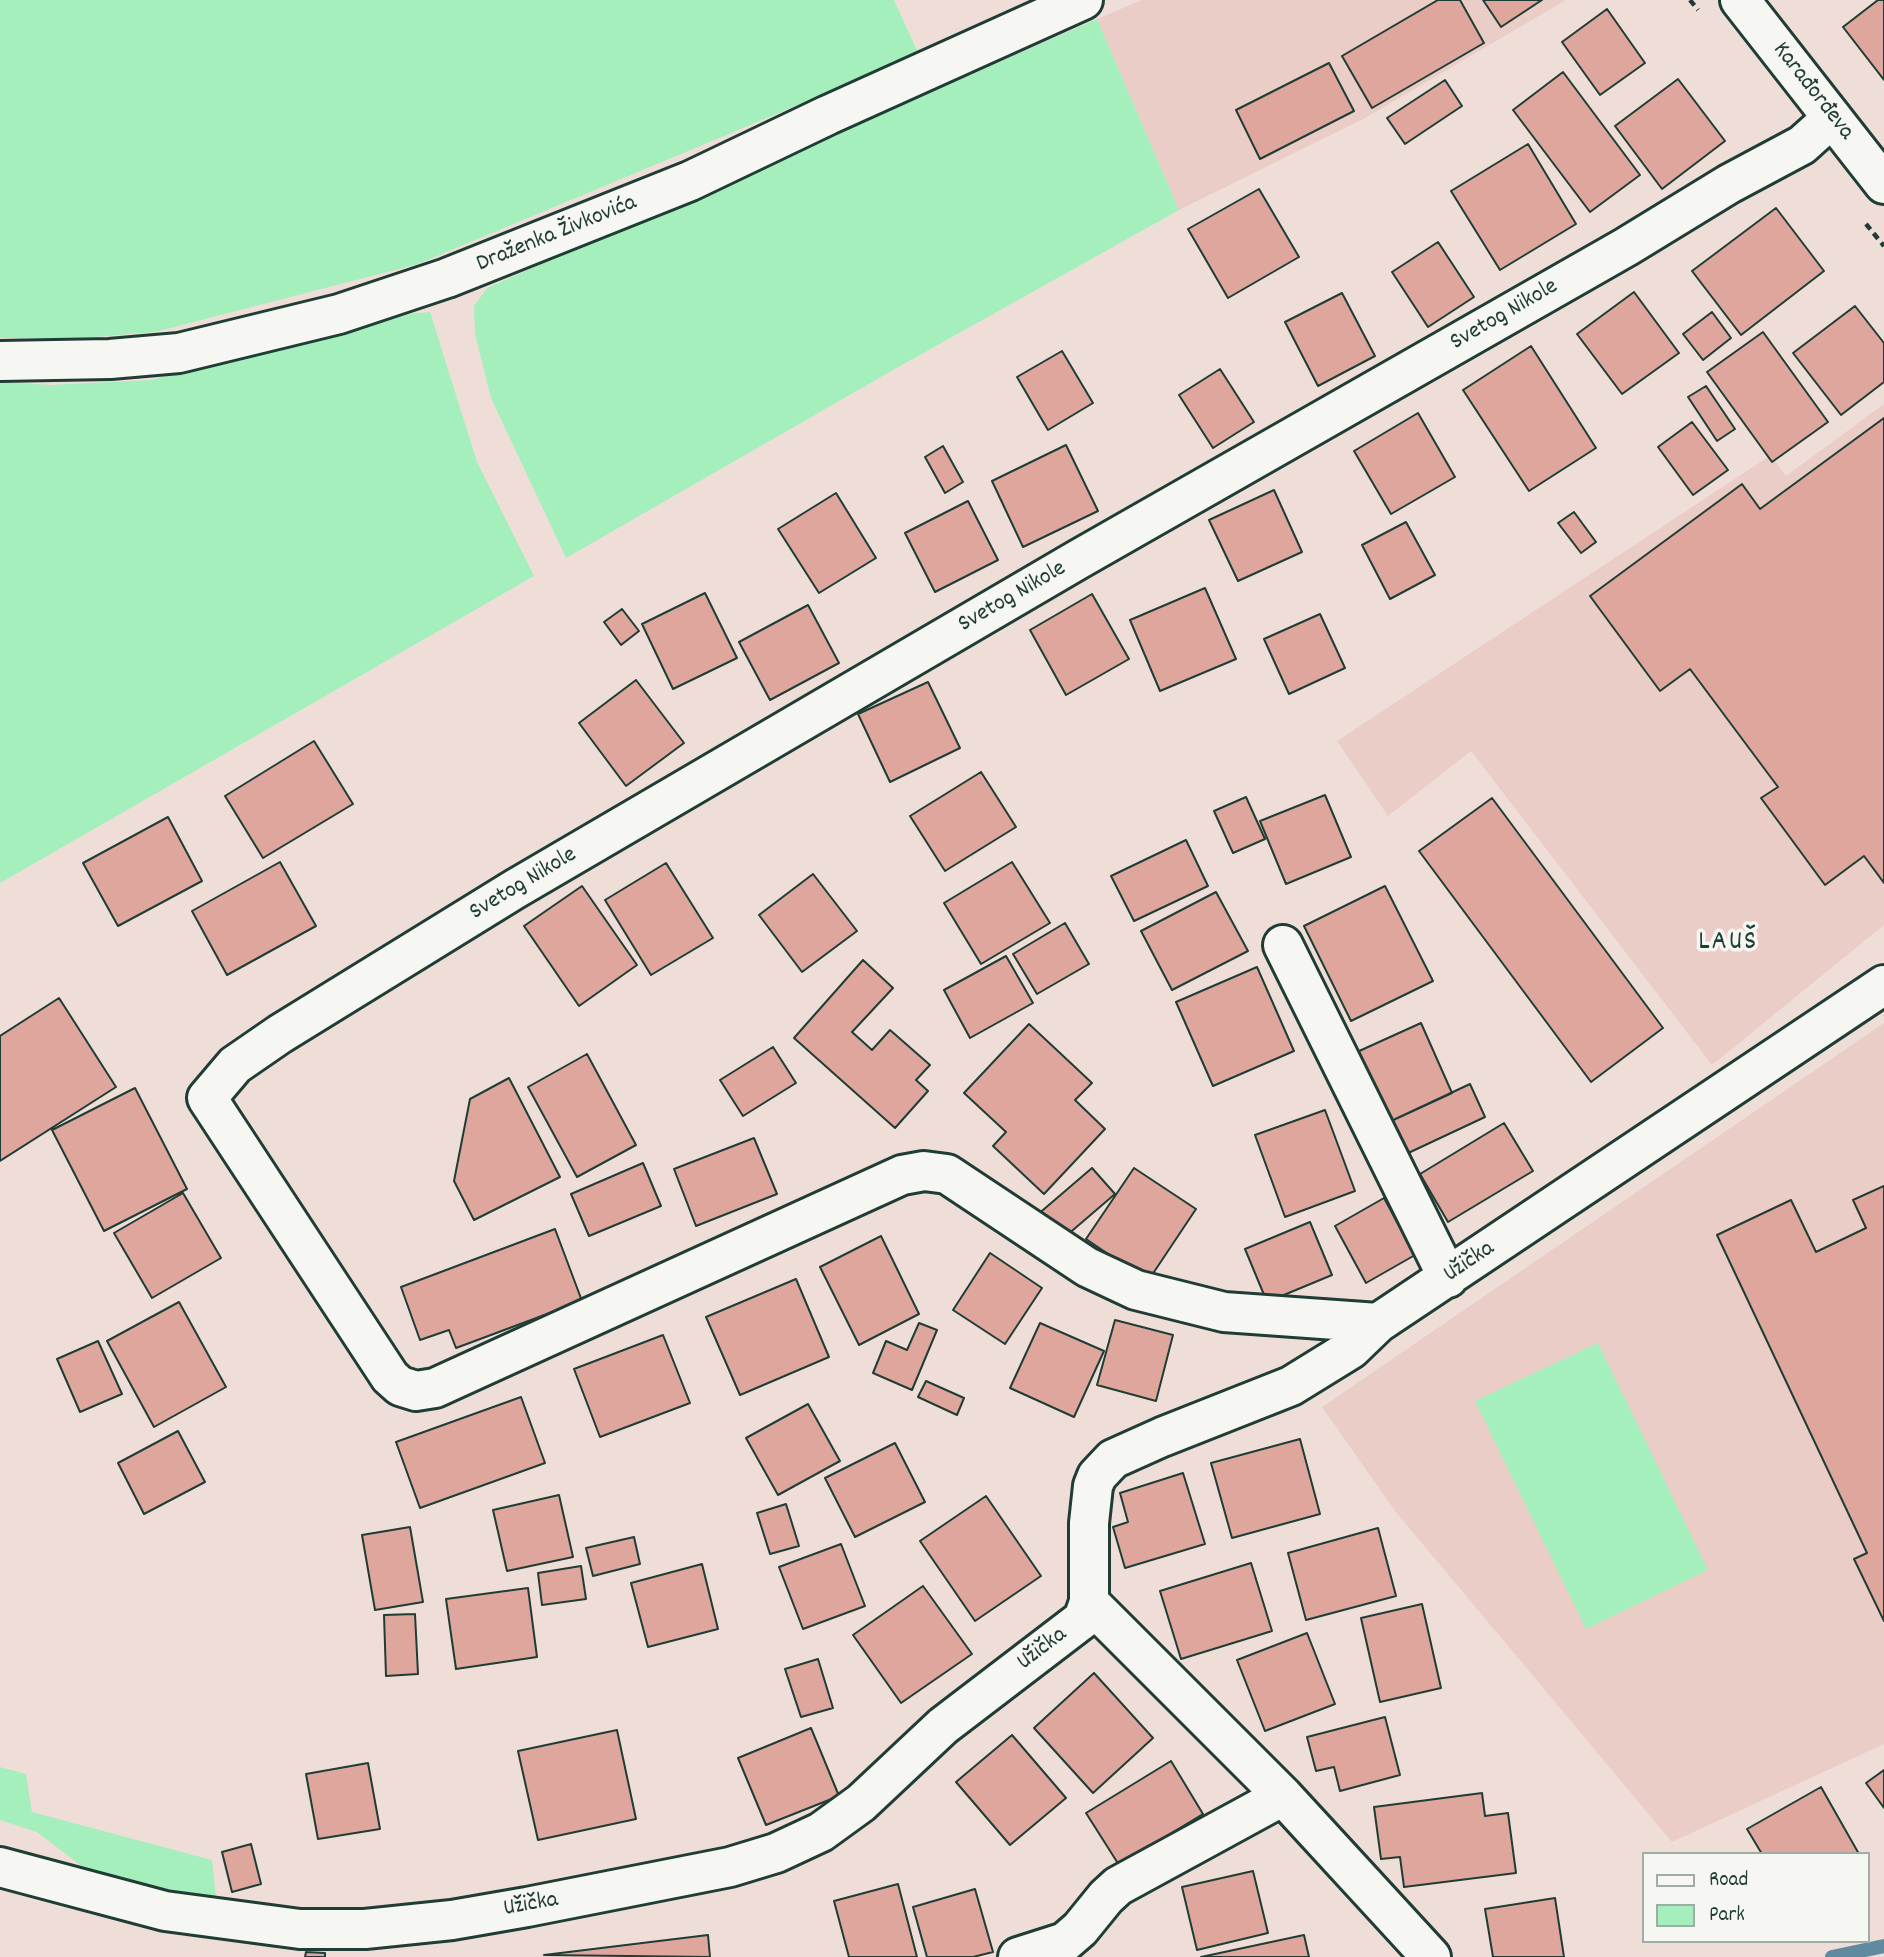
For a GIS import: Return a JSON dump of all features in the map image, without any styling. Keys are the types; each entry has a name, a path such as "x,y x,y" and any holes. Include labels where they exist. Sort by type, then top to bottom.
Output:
{"street":[{"name":"Draženka Živkovića","path":"0,361 110,359 178,353 339,314 447,278 690,181 841,109 1083,0"},
{"name":"Karađorđeva","path":"1740,0 1884,184"},
{"name":"Svetog Nikole","path":"1378,1324 1224,1312 1136,1290 1087,1267 947,1174 924,1171 902,1175 435,1388 416,1391 400,1386 390,1377 207,1098 235,1065 280,1034 515,889 1067,566 1626,247 1729,184 1802,145 1832,118"},
{"path":"1283,945 1448,1278"},
{"name":"Užička","path":"0,1867 165,1911 300,1929 365,1929 452,1920 730,1867 776,1853 821,1832 860,1803 943,1726 1083,1619 1089,1602 1090,1505 1093,1486 1104,1467 1113,1459 1291,1386 1352,1349 1378,1324 1884,985"},
{"path":"1089,1602 1283,1796 1431,1957"},
{"path":"1018,1957 1065,1942 1118,1886 1283,1796"}],"shaded area":[{"path":"1142,0 1566,0 1365,118 1179,210 1097,19"},
{"path":"1884,404 1884,925 1712,1065 1471,751 1388,816 1337,741 1771,455 1786,476"},
{"path":"1884,1023 1884,1744 1672,1842 1395,1511 1322,1407"}],"green space":[{"path":"0,0 894,0 918,53 418,264 155,332 71,339 0,338"},
{"path":"1097,19 1179,210 566,558 491,398 475,334 474,306 487,288"},
{"path":"430,312 477,462 534,576 0,883 0,382 51,385 151,380 410,314"},
{"path":"1598,1343 1708,1570 1586,1629 1475,1401"},
{"path":"0,1767 26,1774 32,1812 212,1860 217,1906 105,1876 80,1865 37,1832 0,1820"}],"building":[{"path":"1438,0 1460,0 1484,43 1372,108 1342,56"},
{"path":"1483,0 1542,0 1501,27"},
{"path":"1878,0 1884,0 1884,80 1843,27"},
{"path":"1607,9 1645,63 1600,95 1562,42"},
{"path":"1329,63 1354,111 1260,159 1236,110"},
{"path":"1563,72 1640,175 1590,212 1513,110"},
{"path":"1678,79 1725,141 1662,189 1615,126"},
{"path":"1445,80 1462,106 1405,144 1387,118"},
{"path":"1528,144 1576,224 1500,270 1451,191"},
{"path":"1259,189 1299,257 1228,298 1188,229"},
{"path":"1776,208 1824,271 1741,335 1692,271"},
{"path":"1438,242 1474,297 1428,327 1392,272"},
{"path":"1634,292 1679,353 1622,394 1577,334"},
{"path":"1342,293 1375,356 1318,386 1285,322"},
{"path":"1855,306 1884,343 1884,382 1841,415 1793,353"},
{"path":"1712,312 1731,338 1703,360 1683,334"},
{"path":"1763,332 1828,422 1772,462 1707,372"},
{"path":"1531,346 1596,448 1529,491 1463,390"},
{"path":"1062,351 1093,403 1048,430 1017,377"},
{"path":"1220,369 1254,422 1213,448 1179,395"},
{"path":"1706,386 1735,429 1717,441 1688,397"},
{"path":"1418,413 1455,477 1391,514 1354,451"},
{"path":"1884,418 1884,883 1864,856 1825,885 1761,798 1778,787 1690,669 1660,691 1590,596 1742,484 1760,509"},
{"path":"1692,422 1728,470 1693,495 1658,447"},
{"path":"1066,445 1098,511 1023,547 992,481"},
{"path":"943,446 963,482 945,493 925,457"},
{"path":"1274,490 1302,552 1238,581 1209,520"},
{"path":"836,493 876,558 819,593 778,529"},
{"path":"968,501 998,560 935,592 905,533"},
{"path":"1574,512 1596,542 1581,553 1558,523"},
{"path":"1406,522 1435,575 1390,599 1362,545"},
{"path":"1205,588 1236,659 1160,691 1130,620"},
{"path":"705,593 737,658 673,689 642,624"},
{"path":"1092,594 1129,659 1066,695 1030,630"},
{"path":"808,605 839,663 770,700 739,642"},
{"path":"622,609 639,631 621,645 604,622"},
{"path":"1320,614 1345,668 1289,694 1264,639"},
{"path":"636,680 684,743 626,786 579,723"},
{"path":"928,682 960,748 890,782 858,714"},
{"path":"314,741 353,804 263,858 225,796"},
{"path":"981,772 1016,827 945,871 910,816"},
{"path":"1325,795 1351,857 1286,884 1260,821"},
{"path":"1246,797 1265,839 1233,853 1214,811"},
{"path":"1492,798 1663,1028 1591,1082 1419,851"},
{"path":"168,817 202,881 118,926 83,863"},
{"path":"1186,840 1208,886 1134,921 1111,876"},
{"path":"280,862 316,926 227,975 192,911"},
{"path":"1012,862 1050,923 981,964 944,903"},
{"path":"666,863 713,938 651,975 605,900"},
{"path":"813,874 857,931 802,972 759,915"},
{"path":"582,886 637,965 579,1006 524,926"},
{"path":"1385,886 1433,981 1351,1021 1304,926"},
{"path":"1216,892 1248,951 1172,990 1141,931"},
{"path":"1065,923 1089,964 1037,994 1013,954"},
{"path":"1006,956 1033,1003 970,1038 944,990"},
{"path":"863,960 893,988 852,1032 872,1050 890,1030 930,1065 916,1080 928,1091 895,1128 794,1038"},
{"path":"1257,967 1294,1051 1213,1086 1176,1002"},
{"path":"59,998 116,1087 0,1161 0,1036"},
{"path":"1421,1023 1452,1093 1389,1122 1357,1052"},
{"path":"1029,1024 1092,1083 1075,1100 1105,1129 1044,1194 993,1146 1006,1132 964,1093"},
{"path":"773,1047 796,1083 743,1116 720,1080"},
{"path":"587,1054 636,1145 577,1177 528,1087"},
{"path":"509,1078 560,1177 474,1220 454,1181 470,1099"},
{"path":"1470,1084 1485,1117 1404,1155 1389,1122"},
{"path":"135,1088 187,1189 104,1231 52,1130"},
{"path":"1325,1110 1355,1191 1285,1217 1255,1135"},
{"path":"1504,1123 1533,1171 1448,1222 1420,1174"},
{"path":"754,1138 777,1194 696,1226 674,1169"},
{"path":"643,1163 661,1206 589,1236 571,1194"},
{"path":"1092,1168 1115,1194 1059,1242 1036,1216"},
{"path":"1134,1168 1196,1209 1148,1281 1086,1239"},
{"path":"1884,1186 1884,1621 1854,1559 1867,1553 1717,1235 1791,1200 1816,1252 1866,1228 1853,1200"},
{"path":"183,1193 221,1258 152,1298 114,1233"},
{"path":"1384,1198 1415,1255 1366,1283 1335,1226"},
{"path":"1310,1222 1332,1275 1267,1302 1245,1249"},
{"path":"555,1229 582,1301 456,1348 449,1330 420,1340 401,1287"},
{"path":"881,1236 919,1314 859,1345 820,1267"},
{"path":"990,1253 1042,1288 1005,1344 953,1310"},
{"path":"796,1279 829,1357 740,1395 706,1317"},
{"path":"179,1302 226,1387 154,1427 107,1341"},
{"path":"1115,1320 1173,1335 1156,1401 1097,1385"},
{"path":"919,1323 937,1330 912,1390 873,1373 886,1341 907,1350"},
{"path":"1040,1323 1104,1351 1074,1417 1010,1388"},
{"path":"663,1335 690,1403 600,1437 574,1369"},
{"path":"98,1341 122,1394 80,1412 57,1359"},
{"path":"926,1381 964,1398 957,1415 918,1397"},
{"path":"521,1397 545,1463 420,1508 396,1442"},
{"path":"808,1404 840,1461 778,1495 746,1438"},
{"path":"178,1431 205,1482 144,1514 118,1463"},
{"path":"1300,1439 1320,1514 1232,1538 1211,1463"},
{"path":"895,1443 925,1502 855,1537 825,1478"},
{"path":"1183,1473 1205,1544 1125,1568 1113,1527 1128,1522 1120,1493"},
{"path":"559,1495 573,1557 507,1571 493,1510"},
{"path":"986,1496 1041,1576 975,1621 920,1541"},
{"path":"786,1504 799,1546 770,1554 757,1513"},
{"path":"410,1527 423,1602 375,1610 362,1535"},
{"path":"1378,1528 1396,1596 1306,1620 1288,1553"},
{"path":"634,1537 640,1564 593,1576 586,1548"},
{"path":"841,1544 865,1606 803,1629 779,1567"},
{"path":"1251,1563 1272,1631 1181,1659 1160,1591"},
{"path":"702,1564 718,1629 648,1647 631,1583"},
{"path":"581,1566 586,1599 542,1605 538,1573"},
{"path":"923,1586 972,1654 901,1703 853,1635"},
{"path":"528,1588 537,1657 456,1669 446,1599"},
{"path":"1422,1604 1441,1688 1380,1702 1361,1618"},
{"path":"415,1614 418,1674 386,1676 384,1615"},
{"path":"1307,1633 1335,1704 1265,1731 1237,1660"},
{"path":"818,1659 833,1708 801,1717 785,1669"},
{"path":"1094,1673 1153,1738 1093,1793 1034,1728"},
{"path":"1385,1717 1400,1775 1340,1791 1334,1767 1316,1771 1307,1737"},
{"path":"811,1728 839,1796 766,1825 738,1758"},
{"path":"617,1730 636,1819 538,1840 518,1751"},
{"path":"1012,1735 1066,1798 1010,1845 956,1782"},
{"path":"1171,1761 1203,1814 1119,1865 1086,1813"},
{"path":"368,1763 380,1829 318,1839 306,1774"},
{"path":"1884,1770 1884,1808 1866,1783"},
{"path":"1821,1787 1858,1852 1761,1852 1747,1829"},
{"path":"1482,1793 1485,1816 1508,1813 1516,1873 1404,1887 1400,1857 1381,1859 1374,1807"},
{"path":"251,1844 261,1884 232,1892 222,1852"},
{"path":"1253,1871 1268,1933 1197,1950 1182,1887"},
{"path":"898,1884 917,1957 849,1957 834,1901"},
{"path":"975,1889 993,1952 973,1957 927,1957 913,1907"},
{"path":"1555,1898 1564,1957 1493,1957 1485,1909"},
{"path":"708,1935 710,1957 544,1955"},
{"path":"1304,1935 1309,1957 1201,1957"},
{"path":"306,1952 325,1953 325,1957 305,1957"}],"waterway":[{"path":"1832,1957 1884,1946"}],"district":[{"name":"LAUŠ","path":"1728,944"}]}
